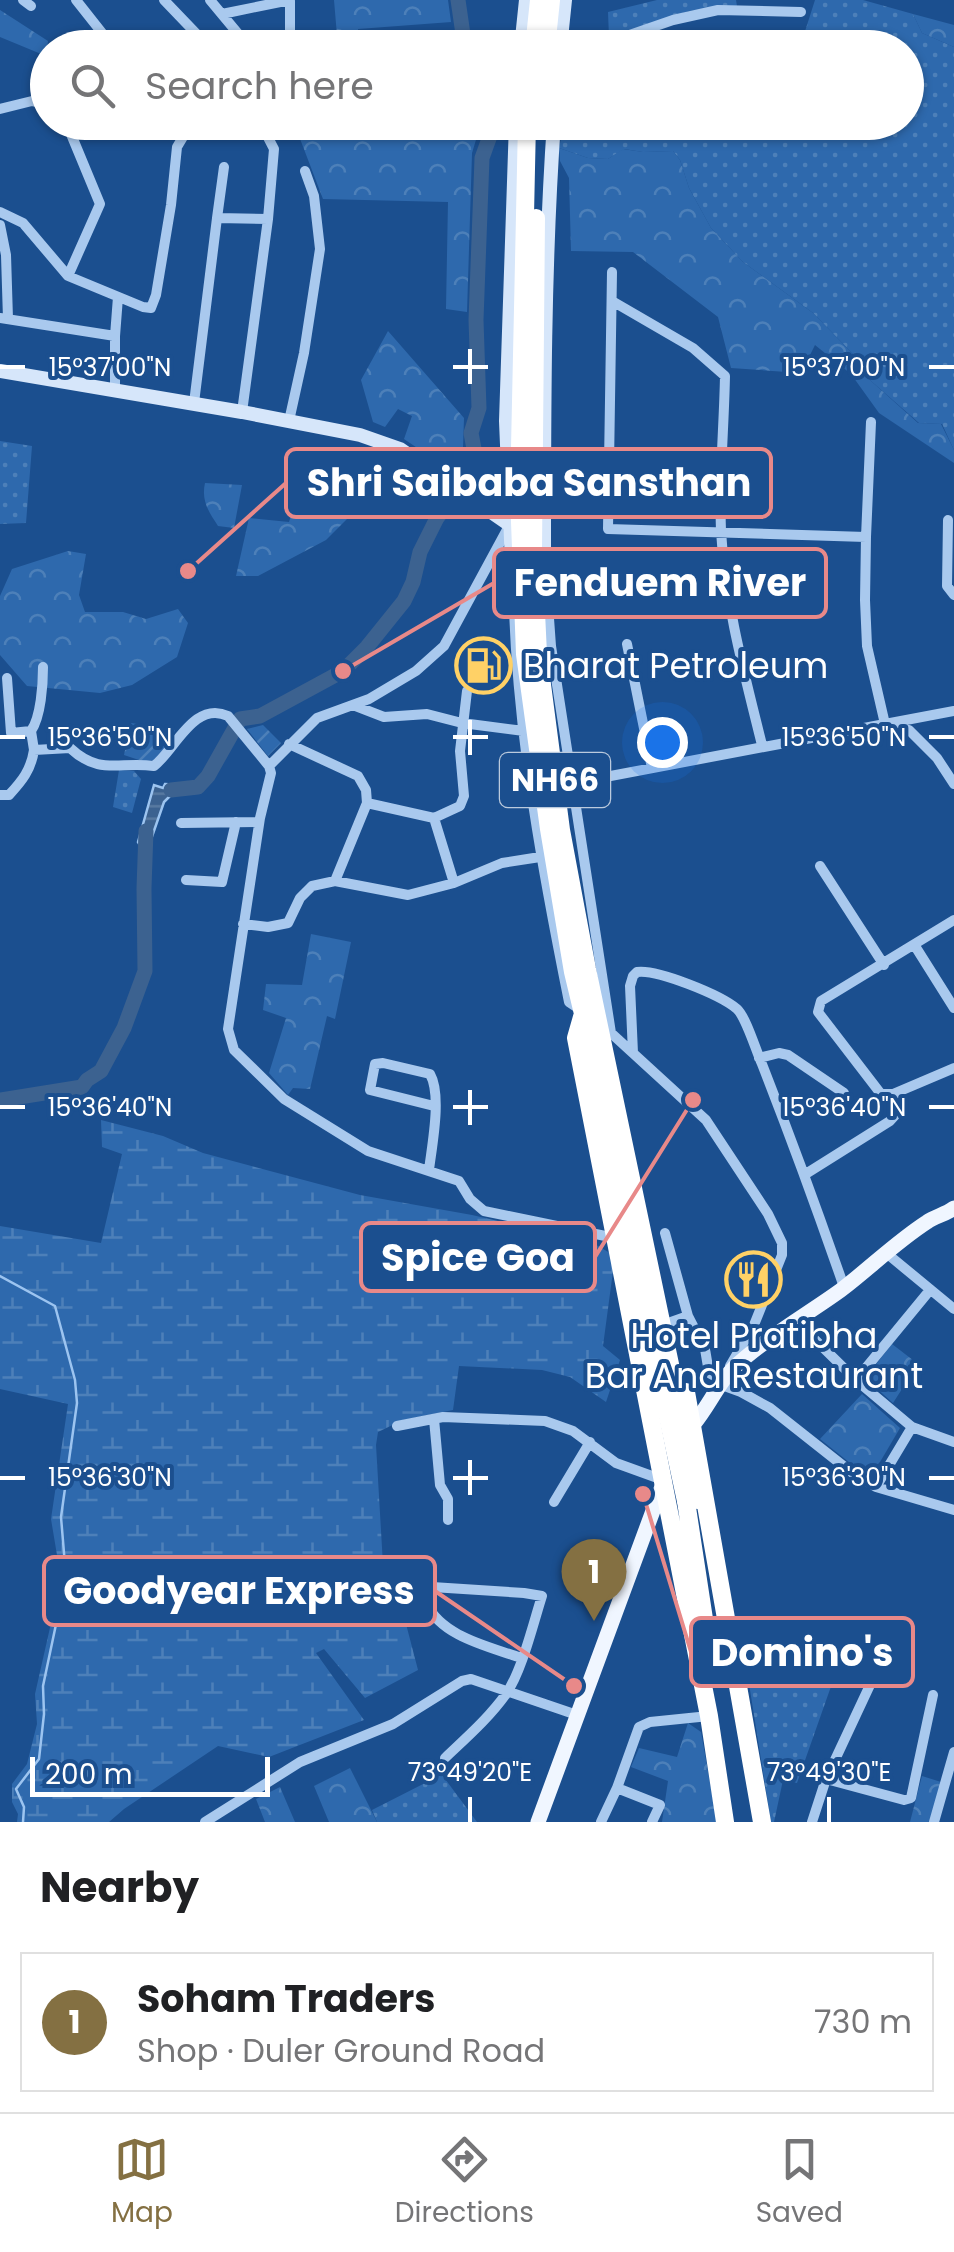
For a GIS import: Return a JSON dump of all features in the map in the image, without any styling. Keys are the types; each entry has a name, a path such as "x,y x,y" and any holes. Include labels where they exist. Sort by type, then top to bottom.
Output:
{"highway":[{"path":"536,30 539,0"},
{"path":"548,30 552,0"},
{"name":"NH66","path":"527,140 518,611 548,829 573,972 589,1007"},
{"name":"NH66","path":"539,140 534,378 538,654 589,1007 692,1501 752,1822"},
{"path":"725,1822 709,1716 576,1038 589,1007 610,1033 680,1319 701,1474 762,1822"},
{"path":"654,1431 693,1424"},
{"path":"664,1480 701,1474"},
{"name":"NH66","path":"692,1501 736,1822"}],"main road":[{"path":"931,1219 954,1195"},
{"path":"693,1424 740,1362 844,1287 885,1252 931,1219 954,1208"},
{"path":"538,1822 664,1480"}],"street":[{"path":"76,0 100,30"},
{"path":"164,0 191,30"},
{"path":"210,0 235,30"},
{"path":"222,14 290,0 290,30"},
{"path":"523,30 526,0"},
{"path":"562,30 565,0"},
{"path":"644,30 718,10 801,12"},
{"path":"0,109 30,102"},
{"path":"68,276 100,204 73,140"},
{"path":"0,212 24,223 68,276 151,308 182,140"},
{"path":"242,412 268,220 274,149 269,140"},
{"path":"515,140 506,421 518,611 515,654 540,857 569,1002 589,1007"},
{"path":"553,140 539,550 568,771 610,1033 706,1120 768,1214 782,1244 782,1254 754,1325 720,1384"},
{"path":"194,404 224,167"},
{"path":"290,421 320,249 314,196 305,171"},
{"path":"217,218 268,220"},
{"path":"0,225 6,255 4,319 115,336"},
{"path":"612,272 608,529 866,538"},
{"path":"115,390 118,297"},
{"path":"612,301 693,348 725,376 721,532 744,671 762,745"},
{"path":"0,371 360,435 400,449 510,525"},
{"path":"872,422 866,538 867,646 885,724"},
{"path":"948,520 947,586 954,595"},
{"path":"269,766 317,718 369,699 416,672 444,646 510,525"},
{"path":"627,644 652,768"},
{"path":"0,795 8,796 31,767 31,731 43,692 42,667"},
{"path":"7,678 11,733 31,731"},
{"path":"367,803 434,818 460,806 464,796 460,751 468,691"},
{"path":"352,705 384,717 427,714 524,731"},
{"path":"572,792 600,778 954,711"},
{"path":"34,750 70,748 91,763 120,768 154,766 181,733 203,715 219,712 228,716 271,773 259,822 228,1030 234,1050 284,1100 368,1151 459,1181 470,1200 484,1211 615,1238"},
{"path":"885,724 908,730 937,758 954,784"},
{"path":"290,744 358,776 366,790 367,803 334,881"},
{"path":"568,771 600,778"},
{"path":"434,818 454,883"},
{"path":"181,822 259,822"},
{"path":"186,880 222,882 236,822"},
{"path":"243,924 268,928 288,923 300,898 312,886 334,881 408,895 454,883 502,863 540,857"},
{"path":"820,866 884,965"},
{"path":"954,920 821,1002 818,1012 881,1094 894,1094 954,1068"},
{"path":"915,946 954,1008"},
{"path":"633,1054 630,986 637,972 672,978 739,1010 844,1287"},
{"path":"759,1058 788,1055 844,1093"},
{"path":"430,1170 434,1130 434,1106 434,1079 430,1074 375,1064 370,1090 434,1106"},
{"path":"804,1175 890,1121 899,1112 894,1094"},
{"path":"665,1233 680,1319 705,1349 709,1372 720,1384 770,1408 876,1487 954,1510"},
{"path":"885,1252 954,1309"},
{"path":"856,1380 930,1290"},
{"path":"796,1321 856,1380 912,1427 954,1442"},
{"path":"398,1426 443,1416 546,1421 574,1431 616,1463 664,1480"},
{"path":"434,1418 440,1484 448,1499 448,1520"},
{"path":"876,1487 912,1427"},
{"path":"554,1502 590,1442"},
{"path":"445,1758 508,1692 521,1658 542,1596 432,1587 426,1603 432,1615 458,1636 521,1658"},
{"path":"204,1822 300,1762 393,1724 462,1681 470,1679 577,1715"},
{"path":"812,1822 826,1778 870,1685"},
{"path":"826,1778 904,1800 911,1798 933,1695"},
{"path":"601,1822 639,1727 650,1722 709,1716"},
{"path":"934,1822 954,1752"},
{"path":"617,1788 660,1805 652,1822"}],"green space":[{"path":"334,0 448,0 451,22 337,30"},
{"path":"657,0 736,0 737,6 689,11 631,30 609,30 608,12"},
{"path":"815,0 863,0 913,14 921,30 805,30"},
{"path":"0,10 31,30 30,49 0,37"},
{"path":"913,14 954,25 954,47 924,34"},
{"path":"924,34 954,47 954,450 942,424 919,423 871,381 855,356 813,313 743,262 711,228 673,151 624,149 608,159 588,158 559,148 561,140 924,140"},
{"path":"300,140 476,140 472,153 467,312 446,309 448,202 323,199"},
{"path":"559,148 588,158 608,159 623,149 673,151 711,228 743,262 813,313 855,356 871,381 918,423 941,424 954,450 954,463 879,413 851,374 815,345 801,373 731,368 718,317 633,252 571,251 569,178 560,161"},
{"path":"388,331 464,418 463,447 450,470 404,439 412,416 398,409 385,427 373,422 361,380"},
{"path":"0,441 32,446 26,523 0,524"},
{"path":"205,483 242,485 234,528 218,526 205,501"},
{"path":"294,506 340,508 351,515 326,540 258,576 236,576 249,518 289,522"},
{"path":"68,551 86,554 79,595 85,612 123,612 146,619 178,609 188,623 177,657 132,685 100,693 27,686 0,655 0,596 12,569"},
{"path":"131,723 175,730 155,760 142,761 124,755"},
{"path":"263,725 281,743 268,756 247,729"},
{"path":"119,770 134,771 141,779 132,813 113,807"},
{"path":"311,934 351,942 335,1019 327,1016 310,1089 293,1088 288,1095 269,1073 286,1018 263,1010 266,984 302,985"},
{"path":"101,1120 163,1136 203,1153 360,1195 472,1215 593,1243 615,1256 603,1346 620,1360 606,1402 570,1377 542,1370 459,1366 453,1410 403,1420 378,1432 383,1565 406,1624 418,1670 365,1698 324,1649 316,1653 364,1720 269,1757 218,1746 109,1822 17,1822 12,1784 27,1764 37,1724 35,1694 61,1579 51,1519 68,1404 0,1389 0,1226 101,1243 122,1154 102,1147"},
{"path":"892,1344 918,1364 893,1403 865,1378"},
{"path":"862,1394 900,1428 870,1479 820,1439"},
{"path":"808,1640 841,1658 797,1783 783,1780 771,1822 747,1671 757,1643 796,1661"},
{"path":"688,1723 701,1732 717,1822 662,1822 668,1781 631,1767 639,1748 677,1757"},
{"path":"431,1760 477,1822 377,1822 372,1810 429,1781 423,1765"},
{"path":"350,1768 377,1822 329,1822 314,1786"},
{"path":"922,1776 941,1782 930,1822 910,1822"},
{"path":"280,1787 295,1822 265,1822 256,1799"}],"shaded area":[{"path":"165,784 197,790 171,795 164,802 144,852 138,842 154,785 163,788"}],"waterway":[{"path":"458,0 462,30"},
{"path":"171,790 198,787 240,719 260,716 343,671 367,647 404,601 420,552 437,518 468,475 475,454 471,433 479,408 476,320 482,158 488,140"},
{"path":"0,1100 82,1087 101,1071 124,1028 145,971 146,831"},
{"path":"0,1276 55,1306 75,1380 77,1403 61,1517 66,1577 43,1686 39,1759 16,1789 24,1807 23,1822"}],"place":[{"name":"Shri Saibaba Sansthan","path":"188,571"},
{"name":"Bharat Petroleum","path":"484,666"},
{"name":"Fenduem River","path":"343,671"},
{"name":"Spice Goa","path":"693,1100"},
{"name":"Hotel Pratibha Bar And Restaurant","path":"754,1280"},
{"name":"Domino's","path":"643,1494"},
{"name":"Soham Traders","path":"594,1621"},
{"name":"Goodyear Express","path":"574,1686"}]}
